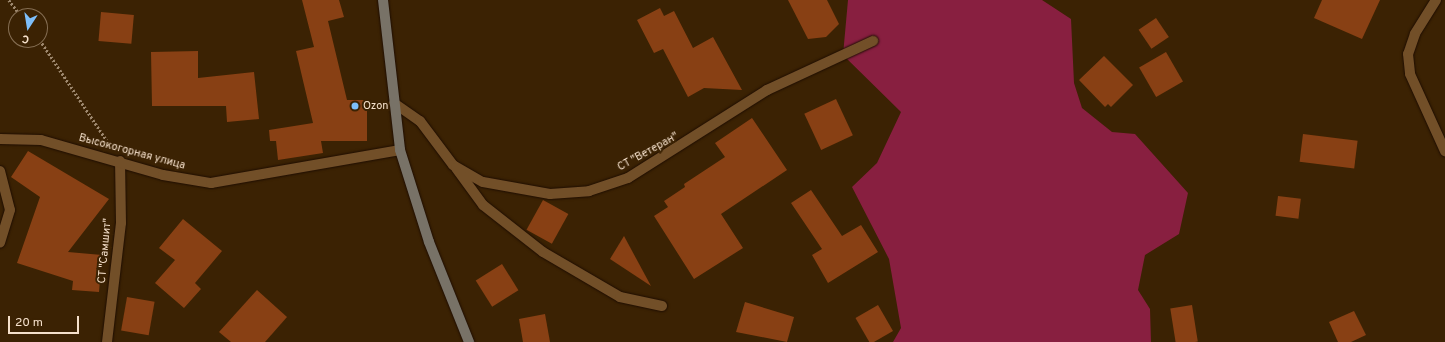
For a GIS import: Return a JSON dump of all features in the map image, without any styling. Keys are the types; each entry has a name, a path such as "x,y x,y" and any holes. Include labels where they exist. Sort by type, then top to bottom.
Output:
{"street":[{"path":"383,0 400,150 428,242 469,342"},
{"path":"1436,0 1415,34 1408,54 1410,74 1445,151"},
{"name":"СТ \"Ветеран\"","path":"394,103 420,121 454,165 483,182 550,194 589,191 628,178 767,90 873,41"},
{"name":"Высокогорная улица","path":"0,139 41,140 120,161 163,175 211,183 400,150"},
{"name":"СТ \"Самшит\"","path":"107,342 120,223 120,161"},
{"path":"454,165 483,205 543,252 620,298 662,306"},
{"path":"0,171 10,210 0,243"}],"path":[{"path":"45,48 120,161"}],"shaded area":[{"path":"848,0 1042,0 1071,19 1074,83 1082,108 1112,132 1135,134 1188,193 1179,234 1145,255 1138,290 1150,309 1151,342 893,342 901,328 889,259 852,187 877,163 901,112 843,55"}],"building":[{"path":"302,0 339,0 344,17 328,21 347,100 367,100 367,141 321,141 323,153 278,160 276,141 270,141 269,130 313,123 296,51 314,47"},
{"path":"788,0 827,0 839,24 826,37 808,39"},
{"path":"1322,0 1380,0 1362,39 1314,18"},
{"path":"660,8 664,16 674,11 693,48 713,37 742,90 704,88 688,97 663,49 654,53 637,20"},
{"path":"101,12 134,15 131,44 98,41"},
{"path":"1156,18 1169,37 1151,49 1139,30"},
{"path":"198,51 198,78 254,72 259,119 227,122 226,106 152,106 151,52"},
{"path":"1166,52 1183,81 1156,97 1139,68"},
{"path":"1104,56 1133,85 1111,107 1108,104 1105,107 1079,80"},
{"path":"836,99 853,135 821,150 804,114"},
{"path":"752,118 787,170 721,214 743,248 694,279 654,216 668,207 664,201 685,187 684,184 725,157 715,143"},
{"path":"1303,134 1358,141 1354,168 1300,162"},
{"path":"28,151 109,199 68,252 102,255 99,292 72,290 73,281 17,263 40,197 11,177"},
{"path":"811,190 842,236 861,225 878,252 828,283 812,255 822,249 791,203"},
{"path":"1278,196 1301,199 1298,219 1276,216"},
{"path":"543,200 568,214 552,244 527,230"},
{"path":"183,219 222,251 195,283 201,289 184,308 155,283 175,260 159,248"},
{"path":"624,236 651,286 610,259"},
{"path":"502,264 518,290 492,307 476,280"},
{"path":"257,290 287,317 265,342 231,342 219,332"},
{"path":"127,297 155,302 149,335 121,330"},
{"path":"745,302 794,317 787,342 736,332"},
{"path":"878,305 893,331 874,342 869,342 855,318"},
{"path":"1192,305 1198,342 1176,342 1170,308"},
{"path":"1354,311 1366,335 1351,342 1338,342 1329,322"},
{"path":"545,314 550,342 523,342 519,319"}],"place":[{"name":"Ozon","path":"355,106"}]}
